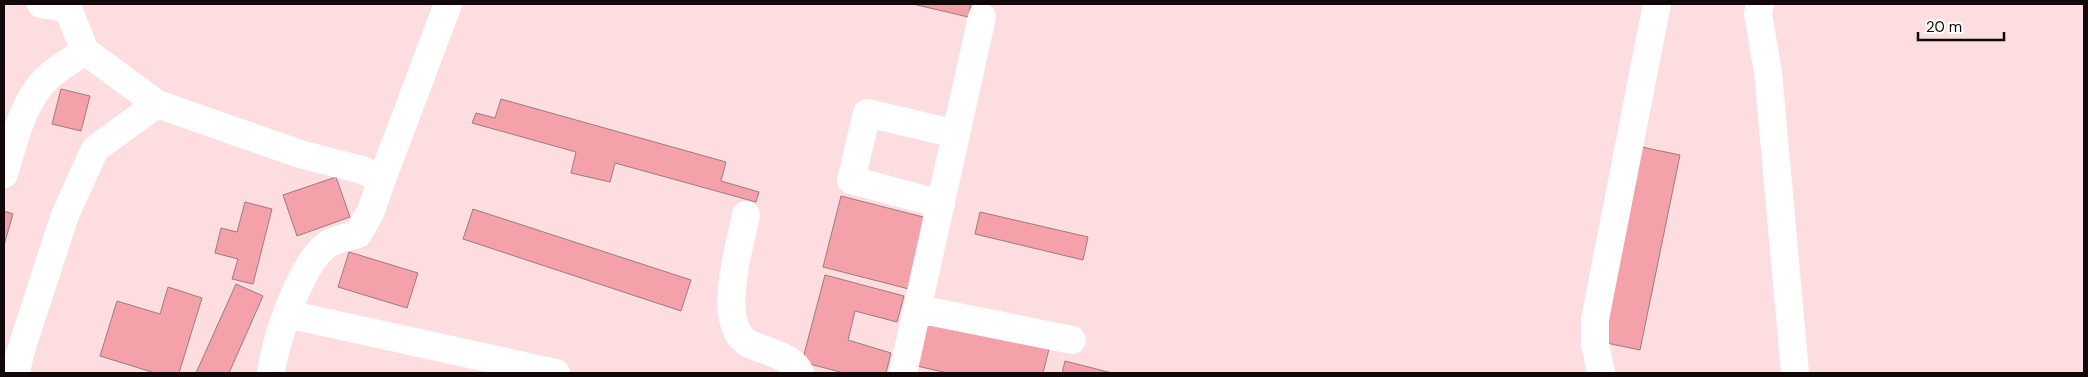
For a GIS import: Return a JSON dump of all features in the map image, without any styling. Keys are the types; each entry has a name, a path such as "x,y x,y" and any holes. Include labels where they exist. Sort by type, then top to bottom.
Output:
{"street":[{"path":"270,373 294,293 313,262 328,244 358,234 371,211 448,4"},
{"path":"1601,373 1595,344 1595,319 1657,4"},
{"path":"1760,4 1758,14 1768,72 1795,373"},
{"path":"58,5 85,51 157,104 300,154 362,170 382,179"},
{"path":"903,373 982,17"},
{"path":"4,174 25,112 39,87 62,67 85,51"},
{"path":"16,373 20,353 65,215 95,149 157,104"},
{"path":"941,204 851,180 867,113 956,134"},
{"path":"746,215 731,289 732,323 745,341 785,358 798,368 800,373"},
{"path":"918,309 1072,340"},
{"path":"287,314 556,373"}],"building":[{"path":"913,4 971,4 968,17"},
{"path":"61,89 90,96 81,131 52,124"},
{"path":"501,99 726,162 721,181 759,192 756,202 615,163 610,182 571,173 576,152 472,123 476,113 495,118"},
{"path":"1637,146 1680,155 1640,350 1597,341"},
{"path":"336,177 350,217 297,236 283,195"},
{"path":"841,196 927,218 909,289 823,267"},
{"path":"245,202 272,209 253,284 232,279 238,259 215,253 221,228 237,232"},
{"path":"473,209 691,280 681,311 463,239"},
{"path":"4,211 13,214 4,245"},
{"path":"980,212 1088,237 1083,260 975,234"},
{"path":"349,252 418,273 407,308 338,287"},
{"path":"825,275 904,296 897,322 855,311 848,340 891,353 886,373 844,373 802,362"},
{"path":"236,284 263,296 229,373 196,373"},
{"path":"168,287 202,298 179,373 155,373 100,356 117,301 160,314"},
{"path":"925,318 1049,349 1043,373 947,373 913,365"},
{"path":"1065,361 1112,373 1062,373"}]}
